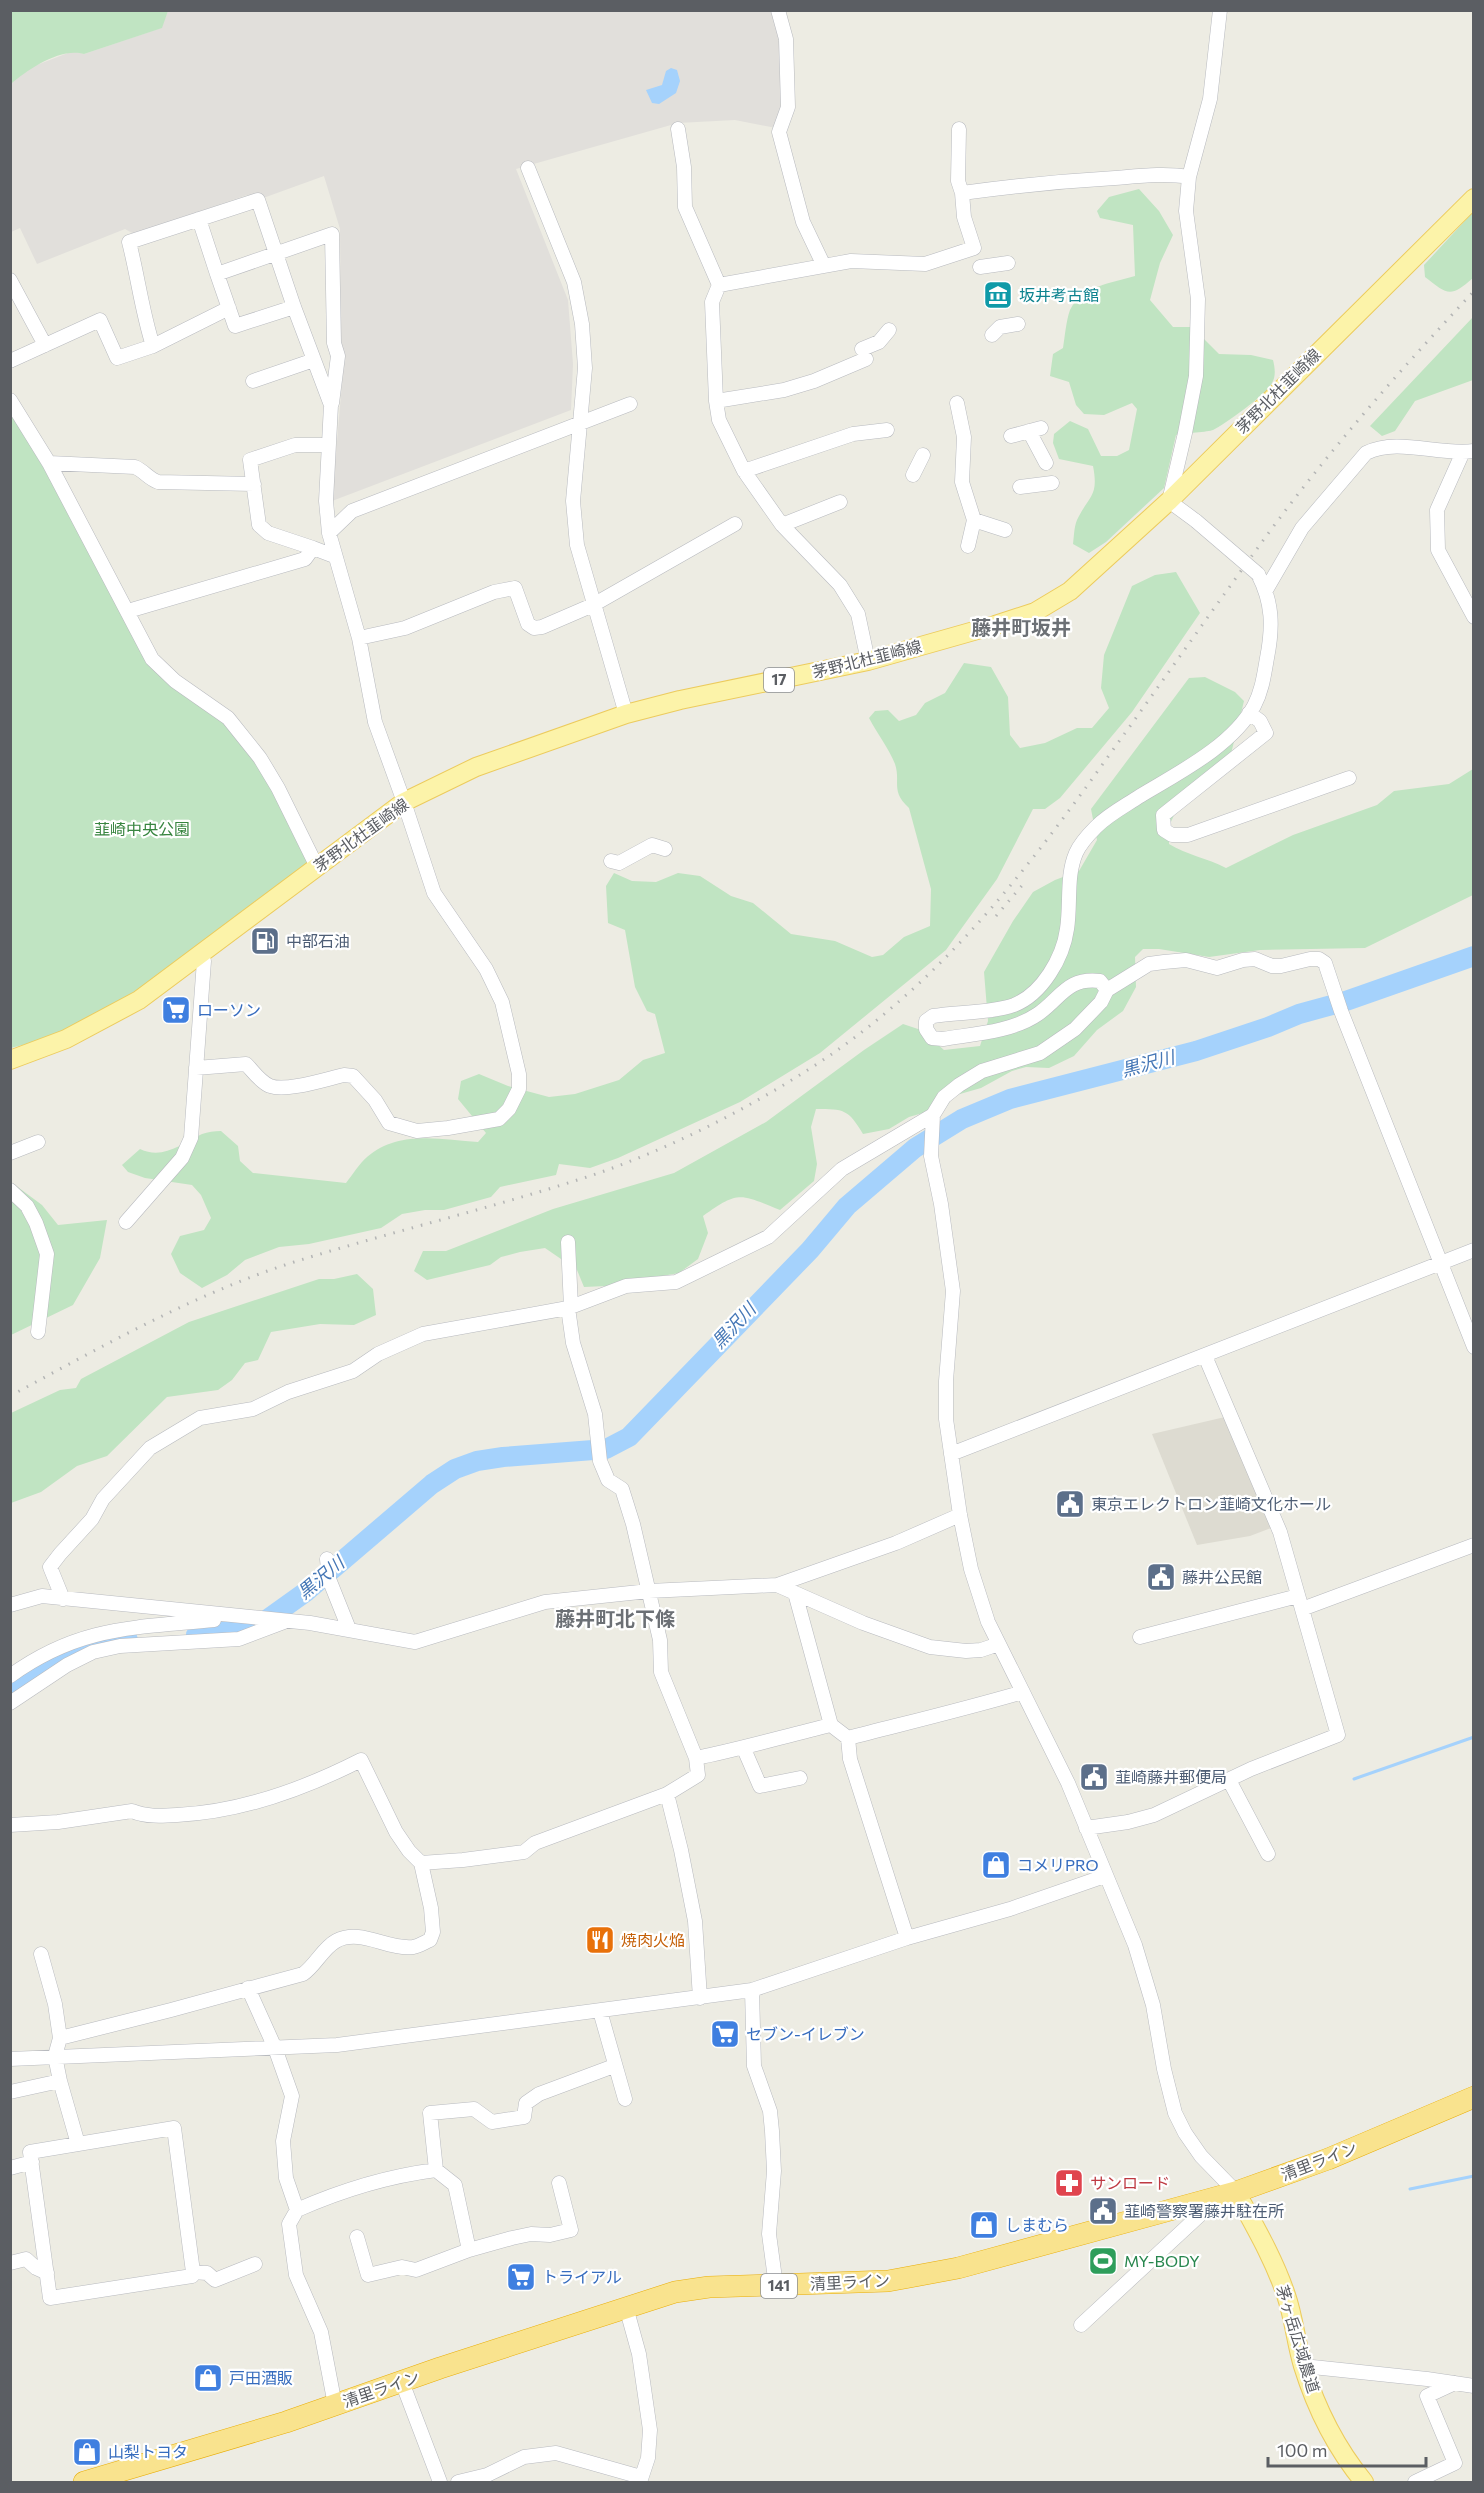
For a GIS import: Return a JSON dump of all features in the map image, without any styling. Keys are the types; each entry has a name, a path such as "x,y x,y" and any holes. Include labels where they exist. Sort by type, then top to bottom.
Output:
{"highway":[{"name":"清里ライン","path":"84,2482 335,2405 687,2289 888,2281 958,2268 1204,2201 1328,2159 1473,2097"}],"main road":[{"name":"茅野北杜韮崎線","path":"10,1060 66,1039 139,1000 404,802 476,767 626,714 680,700 868,661 995,625 1052,603 1070,591 1169,501 1473,198"},
{"name":"茅ヶ岳広域農道","path":"1236,2192 1263,2241 1286,2295 1303,2366 1331,2434 1348,2463 1364,2482"}],"street":[{"path":"778,10 786,39 788,107 779,132 802,222 824,266"},
{"path":"1107,990 1100,981 1082,981 1067,987 1038,1014 1023,1022 1000,1028 944,1039 932,1038 926,1029 926,1020 933,1016 1006,1007 1029,996 1043,983 1057,960 1067,931 1071,870 1077,852 1095,828 1116,810 1194,764 1229,737 1250,713 1261,690 1269,647 1270,604 1266,590 1258,574 1169,501 1196,376 1198,299 1186,211 1189,177 1210,99 1220,10"},
{"path":"678,129 684,167 685,207 719,285 712,302 716,401 719,420 744,471 782,525 840,585 858,614 868,661"},
{"path":"719,285 851,261 925,264 974,248 964,217 962,193 958,181 959,129"},
{"path":"528,168 574,282 582,324 585,368 573,501 577,545 626,714"},
{"path":"962,193 1020,185 1102,179 1173,174 1189,177"},
{"path":"153,346 142,311 138,278 129,242 258,200 294,307 332,405"},
{"path":"199,219 235,326 294,307"},
{"path":"196,1068 246,1064 263,1082 272,1087 283,1088 353,1076 375,1100 389,1123 417,1131 499,1119 509,1109 519,1089 519,1074 501,1002 486,969 434,893 375,722 359,638 334,556 326,501 332,405 338,356 334,343 332,234 217,274"},
{"path":"980,267 1008,263"},
{"path":"10,280 15,298 45,345"},
{"path":"10,361 100,320 117,358 153,346 229,308"},
{"path":"992,335 1000,327 1018,324"},
{"path":"716,401 784,390 814,381 864,354 889,330"},
{"path":"253,381 314,360"},
{"path":"12,400 49,463 152,659 175,681 228,718 260,758 278,788 317,867"},
{"path":"957,403 964,437 962,482 974,520 968,546"},
{"path":"329,533 352,511 630,404"},
{"path":"744,471 853,434 887,430"},
{"path":"1011,436 1035,430 1046,463"},
{"path":"329,445 295,445 250,460 259,525 268,533 334,556"},
{"path":"1266,590 1302,528 1366,453 1377,447 1452,453 1468,451"},
{"path":"1468,451 1437,510 1438,550 1473,617"},
{"path":"913,475 923,455"},
{"path":"49,463 135,467 145,471 152,480 158,482 254,484"},
{"path":"1020,487 1052,483"},
{"path":"782,525 840,502"},
{"path":"974,520 1005,530"},
{"path":"359,638 405,628 494,592 515,588 528,624 534,628 593,605 735,524"},
{"path":"128,611 305,560 313,549"},
{"path":"1250,713 1260,721 1266,733 1163,815 1164,830 1172,835 1188,835 1349,778"},
{"path":"611,861 619,863 647,846 652,845 665,849"},
{"path":"126,1222 182,1158 191,1138 204,962 200,956"},
{"path":"1236,2192 1201,2156 1175,2113 1168,2090 1147,1981 1135,1945 1068,1784 988,1622 971,1569 960,1515 946,1419 946,1381 953,1291 931,1147 933,1115 944,1097 959,1084 982,1071 1040,1053 1075,1029 1101,1002 1107,990 1149,964 1186,960 1217,968 1243,960 1255,959 1272,966 1281,966 1319,959 1325,963 1337,1001 1473,1347"},
{"path":"63,1599 50,1568 92,1519 104,1498 150,1448 162,1439 200,1418 253,1409 288,1392 353,1371 378,1354 423,1334 569,1308 626,1286 676,1282 768,1237 842,1169 933,1115"},
{"path":"10,1153 38,1142"},
{"path":"10,1190 27,1206 47,1254 38,1332"},
{"path":"421,1863 524,1852 535,1843 667,1794 698,1775 696,1758 661,1672 660,1640 633,1524 622,1489 608,1480 600,1461 595,1414 573,1343 569,1308 568,1242"},
{"path":"951,1454 1473,1250"},
{"path":"1086,1828 1128,1822 1154,1815 1251,1769 1338,1735 1273,1513 1205,1356"},
{"path":"10,1605 42,1596 349,1629 415,1642 545,1602 649,1591 777,1585 896,1543 960,1515"},
{"path":"1140,1637 1300,1603 1473,1545"},
{"path":"328,1568 349,1629"},
{"path":"777,1585 863,1623 930,1647 966,1652 999,1644"},
{"path":"795,1593 831,1725 848,1738 854,1769 907,1938"},
{"path":"10,1676 59,1647 111,1630 214,1620 231,1615"},
{"path":"10,1703 67,1665 93,1652 120,1646 239,1638 283,1621"},
{"path":"848,1738 920,1719 953,1713 1023,1692"},
{"path":"696,1758 744,1749 831,1725"},
{"path":"744,1749 760,1786 800,1778"},
{"path":"10,1825 58,1822 132,1811 162,1816 211,1814 246,1805 317,1781 361,1760 396,1832 409,1851 421,1863 431,1908 433,1932 430,1940 414,1947 346,1937 333,1942 303,1974 60,2038"},
{"path":"1229,1780 1268,1854"},
{"path":"667,1794 695,1921 700,1998"},
{"path":"10,2059 337,2045 752,1990 907,1938 1010,1909 1105,1876"},
{"path":"41,1954 55,2004 60,2038 55,2056 78,2144"},
{"path":"248,1988 292,2096 283,2141 286,2178 297,2210"},
{"path":"752,1990 754,2066 770,2111 772,2131 774,2171 769,2234 776,2286"},
{"path":"600,2011 625,2099"},
{"path":"469,2250 455,2185 436,2170 430,2113 474,2109 492,2122 524,2117 526,2103 538,2094 614,2066"},
{"path":"10,2092 60,2081"},
{"path":"174,2128 192,2276 50,2298 30,2152 78,2144 174,2128"},
{"path":"10,2168 32,2162"},
{"path":"335,2405 321,2332 296,2275 289,2224 297,2210 324,2198 414,2173 436,2170"},
{"path":"357,2237 368,2275 402,2267 416,2270 469,2250 512,2238 531,2234 550,2235 571,2230 560,2183"},
{"path":"1081,2325 1203,2212 1204,2201"},
{"path":"10,2263 26,2259 36,2268 47,2273"},
{"path":"193,2272 207,2273 215,2280 255,2264"},
{"path":"458,2482 487,2475 524,2457 556,2453 640,2480 651,2446 650,2430 639,2354 627,2307"},
{"path":"1303,2366 1473,2386"},
{"path":"402,2382 440,2482"},
{"path":"1415,2482 1455,2463 1427,2396 1455,2383"}],"shaded area":[{"path":"168,11 773,11 782,42 783,107 776,128 735,120 678,123 516,169 568,300 573,364 571,410 332,501 344,359 341,344 340,229 324,176 266,197 247,195 134,234 125,229 37,264 20,228 11,232 11,84 29,68 73,51 84,54 161,28"},
{"path":"1225,1417 1271,1528 1250,1536 1197,1545 1152,1434"}],"green space":[{"path":"11,10 168,11 162,28 84,54 55,56 26,72 11,84"},
{"path":"1139,189 1159,211 1173,235 1160,263 1150,300 1173,327 1192,327 1219,354 1251,355 1273,360 1275,375 1272,383 1262,394 1245,409 1218,427 1211,431 1176,435 1164,488 1106,542 1089,553 1073,544 1077,520 1094,490 1093,466 1059,459 1053,443 1054,434 1070,421 1088,429 1101,456 1117,456 1129,450 1137,409 1132,403 1104,415 1084,414 1076,405 1069,382 1050,376 1053,354 1063,348 1070,310 1075,302 1098,287 1135,276 1133,225 1100,218 1097,211 1109,197"},
{"path":"1473,212 1473,278 1459,289 1449,292 1439,288 1425,277 1424,265"},
{"path":"1473,317 1473,380 1415,401 1395,431 1382,436 1370,426"},
{"name":"韮崎中央公園","path":"11,412 64,503 142,652 223,721 261,769 311,865 142,994 65,1034 11,1048"},
{"path":"1176,572 1200,613 1132,712 1060,798 1045,809 1033,809 997,879 946,950 820,1053 740,1102 618,1158 590,1168 559,1164 556,1175 500,1187 491,1197 444,1210 425,1210 402,1214 381,1228 309,1244 279,1247 245,1260 227,1275 202,1288 180,1273 171,1254 180,1236 204,1230 211,1218 201,1195 192,1185 145,1178 128,1172 122,1165 140,1149 156,1153 164,1152 202,1134 221,1131 238,1146 240,1161 253,1173 346,1183 367,1157 379,1148 392,1143 420,1138 478,1142 486,1133 458,1099 461,1081 479,1074 508,1086 549,1097 575,1094 619,1080 643,1060 665,1053 655,1014 647,1011 635,987 625,930 608,923 606,886 614,873 632,881 656,882 678,873 700,876 731,896 753,903 791,934 835,941 872,957 883,955 904,937 930,926 931,889 909,808 898,791 895,764 869,718 875,711 888,710 899,721 916,715 925,703 945,693 964,663 991,667 1008,697 1010,735 1020,748 1045,743 1077,728 1092,728 1109,708 1101,688 1104,655 1132,586 1155,575"},
{"path":"1205,677 1235,692 1244,701 1228,766 1175,813 1170,824 1169,844 1226,868 1293,835 1377,805 1394,791 1449,784 1473,769 1473,895 1365,948 1260,950 1209,957 1159,949 1143,949 1135,957 1136,987 1123,1011 1097,1030 1074,1056 1049,1068 1026,1067 1012,1071 981,1088 953,1096 947,1106 909,1117 889,1129 863,1134 849,1115 844,1112 833,1109 816,1109 811,1127 817,1164 814,1181 780,1210 740,1197 725,1202 703,1216 708,1233 698,1259 679,1273 606,1286 584,1287 577,1270 545,1248 501,1257 490,1265 427,1280 414,1271 423,1251 446,1251 553,1209 674,1173 766,1122 903,1024 921,1030 944,1050 980,1046 988,1021 984,972 1013,921 1033,892 1079,871 1097,840 1091,809 1189,678"},
{"path":"11,1182 42,1205 58,1225 107,1220 100,1258 73,1305 11,1335"},
{"path":"357,1274 373,1289 376,1315 354,1325 320,1324 271,1332 258,1360 245,1363 232,1380 218,1390 167,1397 107,1456 77,1466 41,1492 11,1503 11,1413 60,1390 76,1388 81,1379 189,1322 319,1279 334,1279"}],"water":[{"path":"671,68 677,70 680,81 676,93 659,104 652,103 646,90 662,85 666,71"}],"waterway":[{"name":"黒沢川","path":"196,1635 255,1628 307,1591 432,1484 455,1469 477,1461 503,1457 606,1449 629,1437 810,1250 847,1206 915,1148 962,1119 1010,1099 1196,1051 1474,956"},
{"name":"黒沢川","path":"10,1694 64,1657 92,1645 128,1640"},
{"path":"1354,1779 1474,1737"},
{"path":"1410,2189 1474,2176"}],"railway":[{"path":"10,1396 149,1322 257,1275 294,1262 558,1186 653,1152 709,1126 764,1096 817,1064 862,1032 944,959 1016,879 1318,468 1474,291"},
{"path":"996,916 1025,882"}],"place":[{"name":"坂井考古館","path":"998,295"},
{"name":"中部石油","path":"265,941"},
{"name":"ローソン","path":"176,1010"},
{"name":"東京エレクトロン韮崎文化ホール","path":"1070,1504"},
{"name":"藤井公民館","path":"1161,1577"},
{"name":"韮崎藤井郵便局","path":"1094,1777"},
{"name":"コメリPRO","path":"996,1865"},
{"name":"焼肉火焔","path":"600,1940"},
{"name":"セブン-イレブン","path":"725,2034"},
{"name":"サンロード","path":"1069,2183"},
{"name":"韮崎警察署藤井駐在所","path":"1103,2211"},
{"name":"しまむら","path":"984,2225"},
{"name":"MY-BODY","path":"1103,2261"},
{"name":"トライアル","path":"521,2277"},
{"name":"戸田酒販","path":"208,2378"},
{"name":"山梨トヨタ","path":"87,2452"}],"district":[{"name":"藤井町坂井","path":"1021,628"},
{"name":"藤井町北下條","path":"615,1619"}]}
